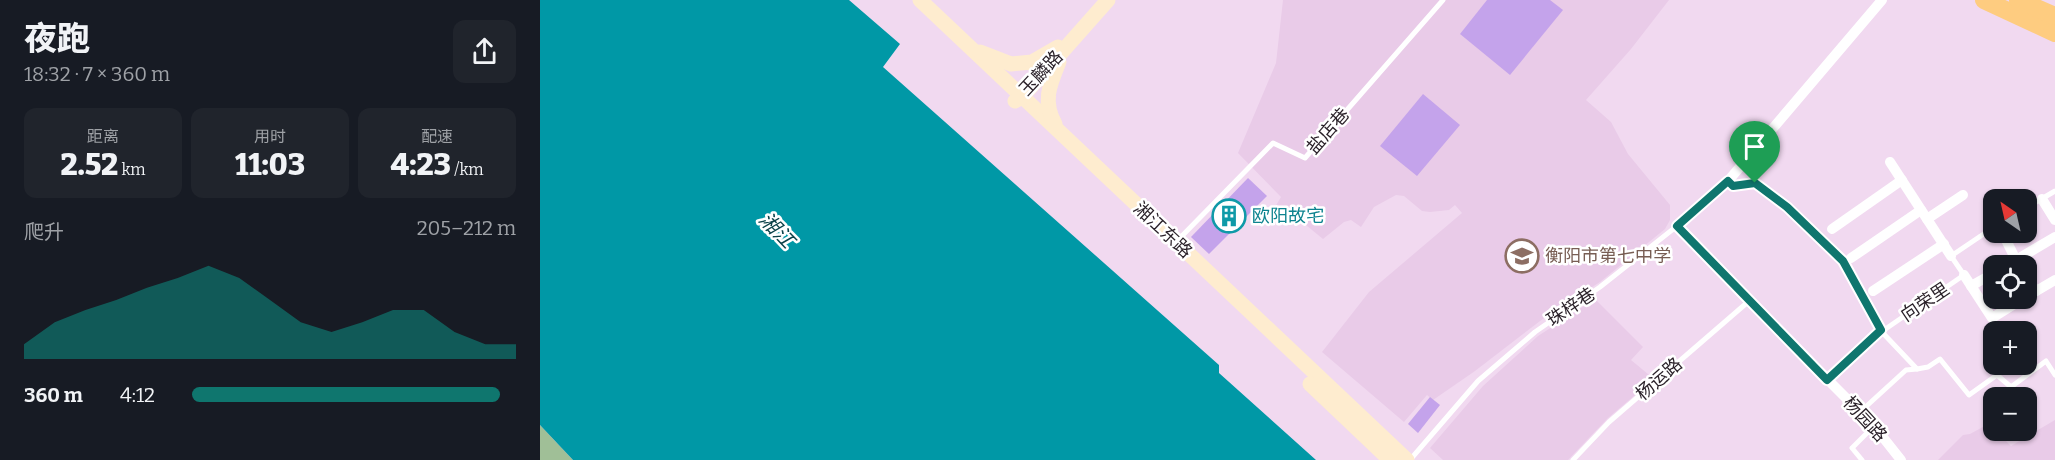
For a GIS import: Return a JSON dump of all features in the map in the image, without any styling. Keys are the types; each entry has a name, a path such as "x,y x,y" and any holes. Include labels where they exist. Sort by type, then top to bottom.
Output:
{"highway":[{"path":"1984,0 2055,33"},
{"path":"2019,0 2055,16"}],"main road":[{"name":"湘江东路","path":"909,0 1059,132 1408,460"},
{"name":"湘江东路","path":"920,0 1390,460"},
{"name":"玉麟路","path":"1061,49 1100,0"},
{"name":"玉麟路","path":"1018,97 1108,0"},
{"path":"968,46 989,57 1011,64 1032,62 1061,49"},
{"path":"1059,132 1048,111 1048,94 1061,49"}],"street":[{"name":"珠梓巷","path":"1677,226 1728,181 1882,0"},
{"path":"1890,162 1951,256"},
{"path":"1832,229 1902,180"},
{"path":"1851,258 1924,214 1963,195"},
{"path":"2042,199 2055,220"},
{"name":"杨园路","path":"1677,226 1874,426 1901,460"},
{"path":"2028,255 2055,237"},
{"path":"1873,291 1944,244"},
{"path":"1964,275 1983,304"},
{"path":"1971,286 1983,279"},
{"path":"2037,291 2055,280"},
{"path":"1986,309 1992,318 2007,309"},
{"path":"1827,380 1882,330"}],"lane":[{"name":"盐店巷","path":"1176,242 1273,143 1305,158 1443,0"},
{"path":"1728,181 1733,186 1755,183 1787,207 1843,261 1882,330 1917,369"},
{"path":"2037,202 2055,191"},
{"name":"珠梓巷","path":"1408,460 1478,381 1534,332 1600,287 1677,226"},
{"name":"向荣里","path":"1882,330 1964,275 1951,256 1983,234"},
{"name":"杨运路","path":"1573,460 1609,422 1749,301"},
{"path":"1860,412 1906,370 1928,368 1940,359 1969,395 1997,375 2011,387 2046,361 2055,375"},
{"path":"1862,460 1852,448 1874,426"}],"shaded area":[{"path":"1283,0 1669,0 1631,49 1586,100 1611,122 1628,154 1670,205 1670,220 1665,229 1600,282 1544,318 1475,371 1433,400 1427,395 1404,422 1322,352 1369,292 1462,213 1455,205 1449,210 1422,211 1404,196 1396,195 1374,207 1361,227 1351,220 1344,222 1323,239 1284,207 1280,211 1275,207 1281,197 1238,153 1276,63"},
{"path":"1595,299 1643,347 1631,360 1654,379 1608,418 1568,460 1443,460 1430,448 1483,386 1538,336"},
{"path":"2055,420 2055,460 1938,460 1963,435 1983,427 1983,441 2006,441 2011,446 2019,441 2037,441 2037,431"}],"green space":[{"path":"540,425 573,460 540,460"}],"water":[{"name":"湘江","path":"540,0 849,0 900,44 883,67 1219,365 1219,373 1316,460 573,460 540,425"}],"building":[{"path":"1487,0 1550,0 1563,10 1510,75 1460,34"},
{"path":"1423,94 1460,125 1417,176 1380,146"},
{"name":"欧阳故宅","path":"1248,178 1267,196 1209,254 1191,237"},
{"path":"1430,397 1440,405 1418,433 1408,424"}],"place":[{"name":"欧阳故宅","path":"1229,216"},
{"name":"衡阳市第七中学","path":"1522,256"}],"route":[{"path":"1728,181 1733,186 1755,183 1787,207 1843,261 1881,330 1827,380 1677,226 1728,181"}]}
